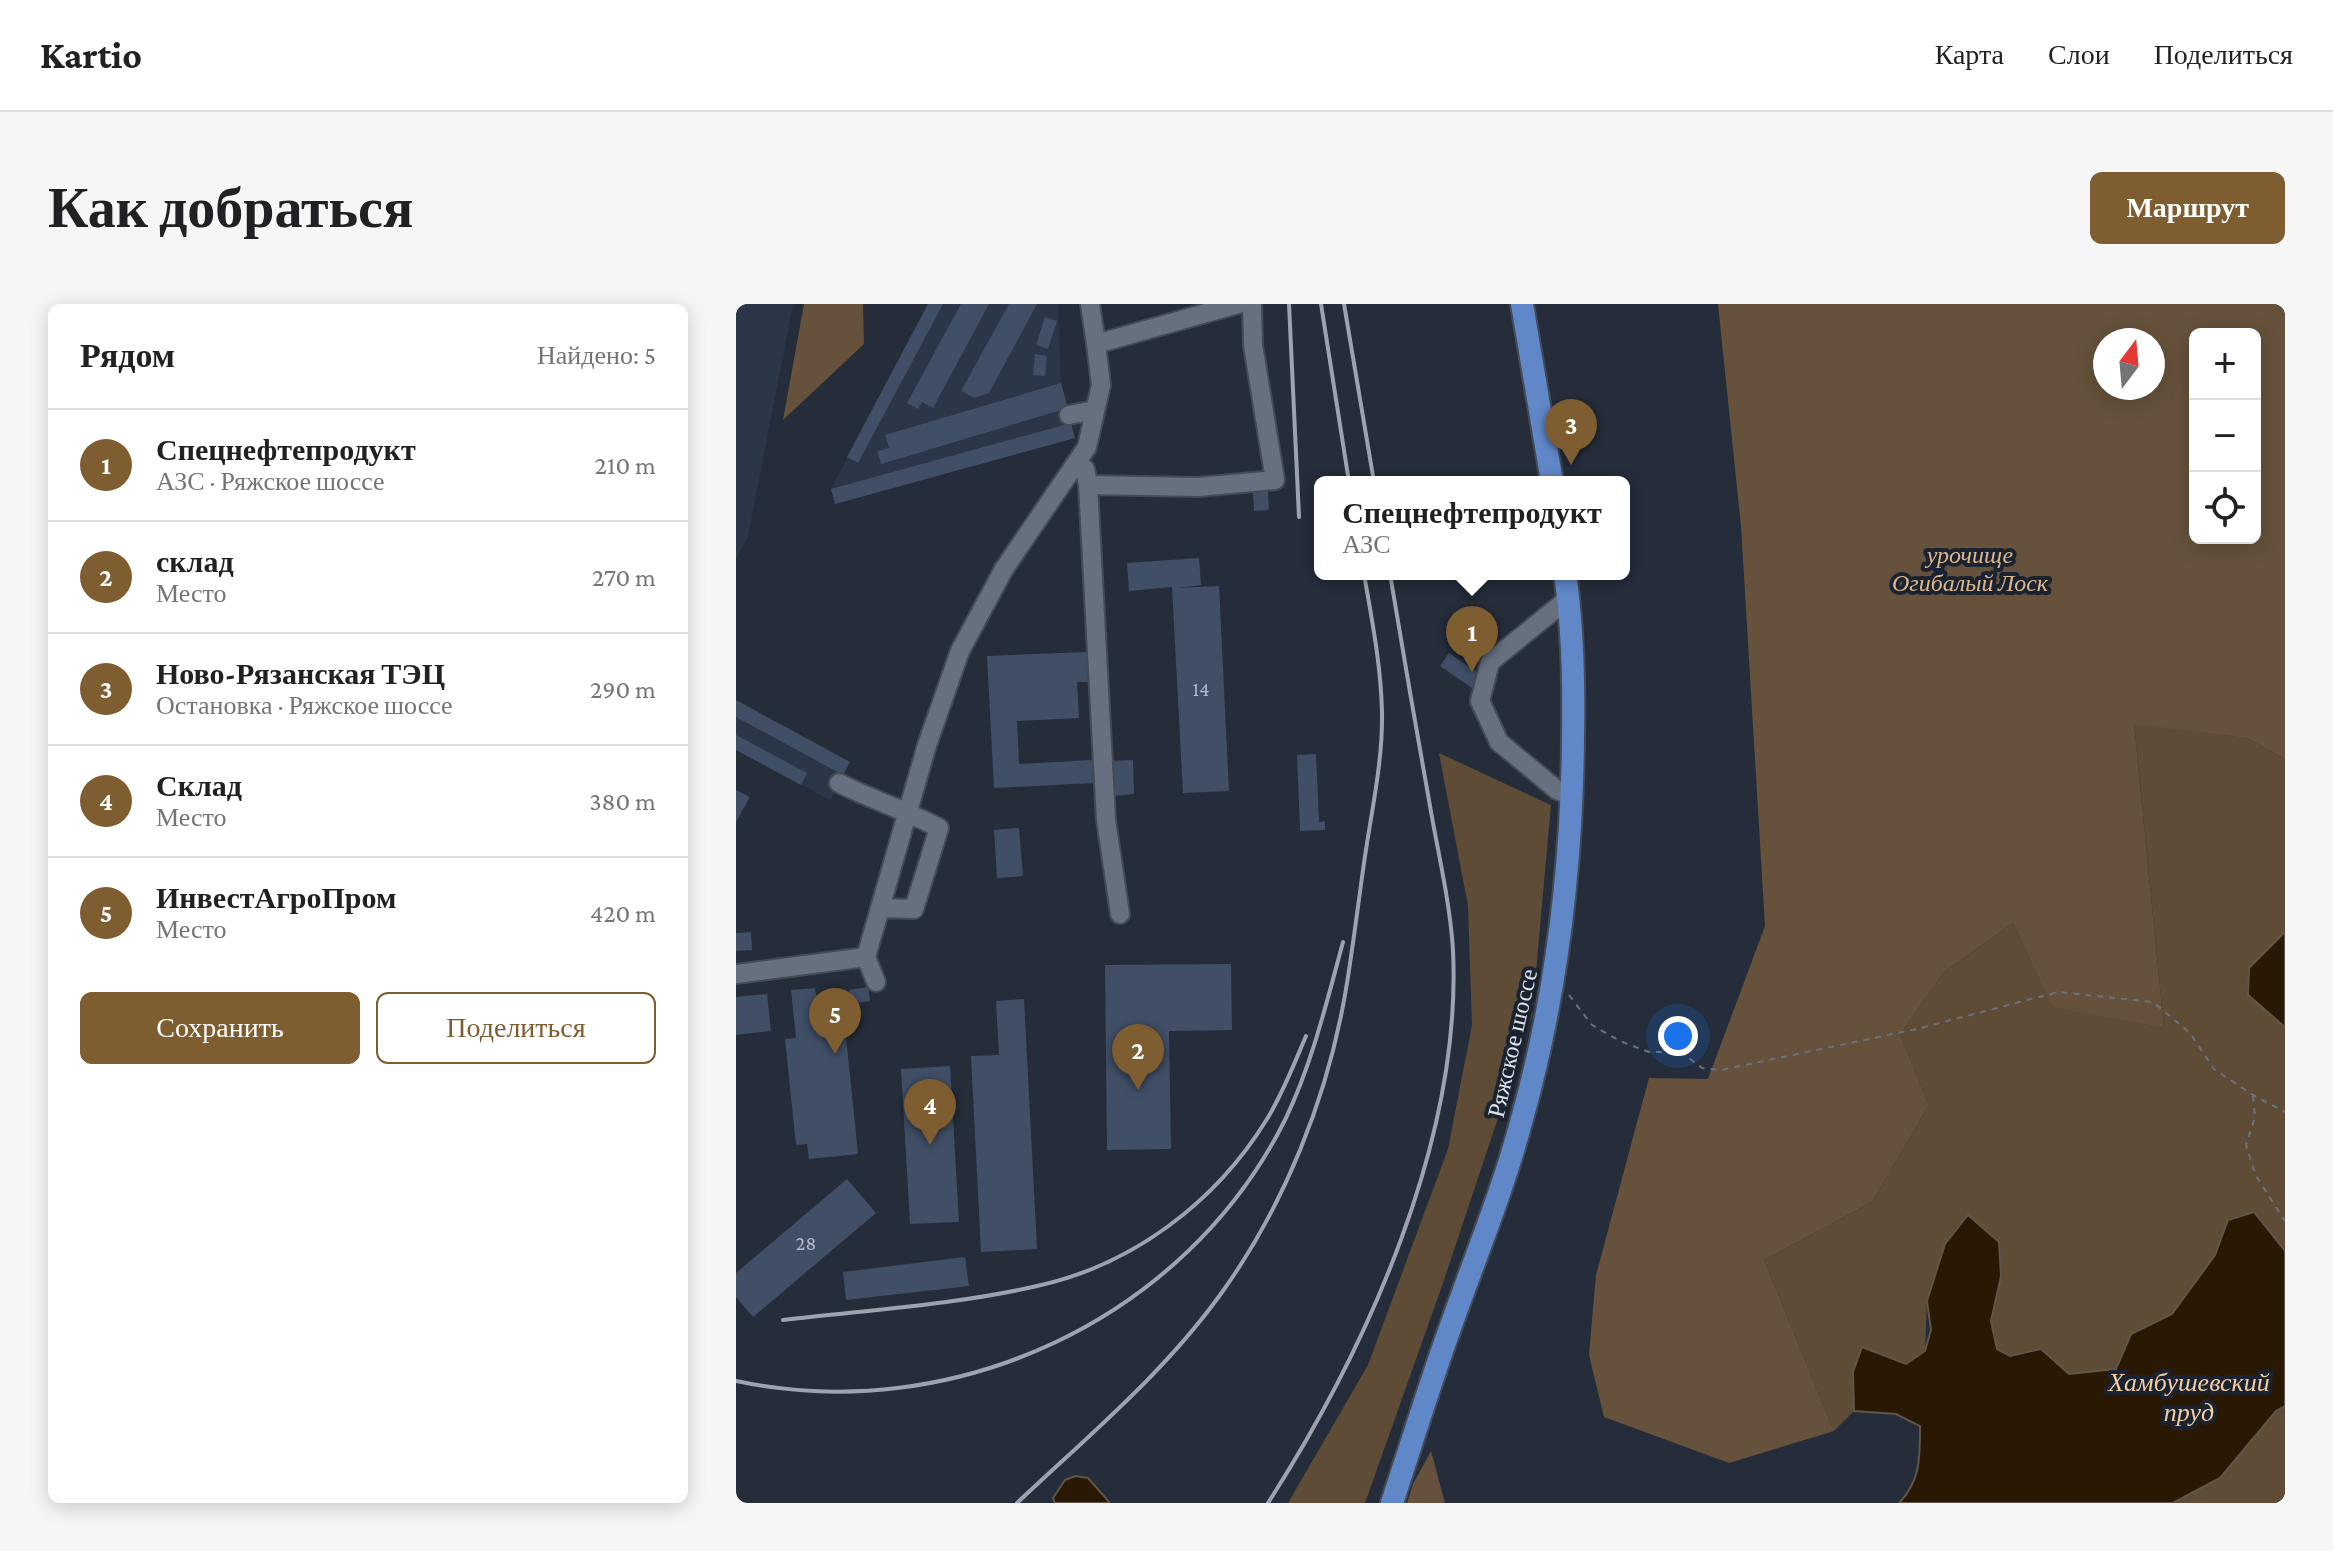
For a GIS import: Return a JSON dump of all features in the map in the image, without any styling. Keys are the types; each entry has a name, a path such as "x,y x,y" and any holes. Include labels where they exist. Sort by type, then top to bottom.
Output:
{"main road":[{"path":"1522,304 1551,476"},
{"name":"Ряжское шоссе","path":"1392,1503 1511,1156 1536,1062 1554,975 1566,890 1573,797 1574,680 1566,580"}],"street":[{"path":"876,982 866,957 907,810 960,651 1004,569 1087,447 1101,385 1090,304"},
{"path":"1096,344 1238,304"},
{"path":"1088,485 1198,487 1275,480 1253,345 1252,304"},
{"path":"1069,415 1095,410"},
{"path":"1077,462 1085,469 1088,485 1106,820 1120,914"},
{"path":"1569,598 1490,662 1480,701 1499,742 1557,790 1573,797"},
{"path":"839,783 865,796 907,810 939,828 914,909 880,908"},
{"path":"736,974 866,957"}],"path":[{"path":"1554,975 1592,1025 1620,1041 1649,1052 1681,1052 1702,1068 1721,1070 1917,1029 2058,992 2153,1002 2190,1033 2214,1069 2285,1112"},
{"path":"2253,1095 2255,1117 2246,1145 2256,1176 2285,1221"}],"shaded area":[{"path":"736,304 793,304 748,537 736,559"},
{"path":"928,304 1058,304 1061,383 1075,438 835,504 831,489"},
{"path":"736,700 850,762 830,800 736,750"},
{"path":"2134,723 2247,738 2285,759 2285,934 2249,968 2248,995 2285,1027 2285,1251 2254,1213 2228,1220 2215,1255 2172,1314 2131,1334 2116,1369 2068,1374 2041,1349 2010,1356 1997,1349 1991,1321 2001,1276 1927,1301 1925,1351 1906,1364 1853,1372 1854,1411 1834,1431 1764,1260 1872,1202 1929,1105 1900,1034 1944,972 2013,923 2053,1006 2164,1028"},
{"path":"1439,753 1551,805 1532,1016 1443,1283 1365,1503 1288,1503 1368,1365 1448,1149 1472,1025 1468,906"},
{"path":"2285,1406 2285,1503 2173,1503 2220,1478 2276,1411"}],"green space":[{"path":"804,304 863,304 864,344 783,420"},
{"name":"урочище Огибалый Лоск","path":"1718,304 2285,304 2285,759 2247,738 2134,724 2164,1028 2053,1007 2013,923 1944,972 1900,1034 1929,1105 1872,1202 1764,1260 1834,1431 1729,1463 1604,1417 1589,1355 1596,1275 1649,1078 1708,1079 1765,926 1741,526"},
{"path":"1431,1451 1445,1503 1407,1503 1413,1484"}],"water":[{"path":"2284,933 2285,1027 2248,995 2249,968"},
{"name":"Хамбушевский пруд","path":"2254,1212 2285,1251 2285,1406 2276,1411 2220,1478 2173,1503 1899,1503 1915,1477 1920,1426 1896,1414 1854,1411 1853,1372 1862,1347 1906,1364 1925,1351 1931,1330 1927,1301 1945,1244 1968,1215 1999,1242 2001,1276 1991,1321 1997,1349 2010,1356 2041,1349 2069,1374 2116,1369 2131,1334 2172,1314 2215,1255 2228,1220"},
{"path":"1075,1476 1088,1478 1110,1503 1055,1503 1053,1498 1065,1480"}],"building":[{"path":"928,304 943,304 858,463 847,457"},
{"path":"961,304 989,304 933,408 922,402 918,409 907,403"},
{"path":"1009,304 1037,304 989,393 974,398 961,391"},
{"path":"1045,317 1057,321 1048,349 1036,345"},
{"path":"1035,354 1047,356 1045,376 1033,375"},
{"path":"1061,383 1068,408 881,464 877,451 889,448 885,435"},
{"path":"1071,423 1075,438 835,504 831,489"},
{"path":"1268,491 1269,510 1254,511 1253,492"},
{"path":"1199,558 1201,585 1177,588 1219,586 1229,791 1183,793 1172,587 1129,591 1127,563"},
{"path":"1086,652 1088,682 1077,682 1079,718 1017,721 1019,764 1092,760 1093,783 994,788 987,656"},
{"path":"1449,653 1484,677 1475,690 1440,666"},
{"path":"736,700 850,762 843,775 736,717"},
{"path":"736,735 807,773 801,785 736,750"},
{"path":"1316,754 1319,822 1325,821 1325,830 1300,831 1297,755"},
{"path":"1133,760 1134,794 1111,796 1109,761"},
{"path":"736,790 750,797 736,822"},
{"path":"1019,828 1023,876 997,878 994,830"},
{"path":"751,932 752,950 736,951 736,933"},
{"path":"1231,964 1232,1030 1169,1031 1171,1149 1107,1150 1105,965"},
{"path":"868,987 870,1001 850,1004 849,990"},
{"path":"815,988 819,1019 844,1017 858,1154 809,1159 807,1144 796,1145 785,1039 796,1038 791,990"},
{"path":"767,994 771,1031 736,1035 736,997"},
{"path":"1024,999 1037,1249 981,1252 971,1056 999,1055 996,1001"},
{"path":"950,1066 959,1222 910,1224 901,1069"},
{"path":"847,1179 876,1213 753,1317 736,1297 736,1273"},
{"path":"965,1257 969,1286 846,1300 843,1272"}],"railway":[{"path":"1289,304 1299,517"},
{"path":"1321,304 1348,476"},
{"path":"1344,304 1373,476"},
{"path":"1017,1503 1149,1378 1198,1324 1243,1261 1300,1150 1328,1070 1338,1030 1381,750 1380,678 1365,580"},
{"path":"1268,1503 1340,1377 1373,1309 1401,1238 1425,1166 1442,1094 1452,1021 1453,950 1449,914 1391,580"},
{"path":"736,1381 818,1391 899,1388 979,1371 1054,1343 1125,1303 1188,1252 1242,1191 1285,1120 1311,1055 1343,942"},
{"path":"783,1320 1006,1293 1072,1276 1139,1246 1197,1203 1246,1149 1278,1099 1306,1036"}],"place":[{"name":"Ново-Рязанская ТЭЦ","path":"1571,465"},
{"name":"Спецнефтепродукт","path":"1472,672"},
{"name":"ИнвестАгроПром","path":"835,1054"},
{"name":"склад","path":"1138,1090"},
{"name":"Склад","path":"930,1145"}]}
